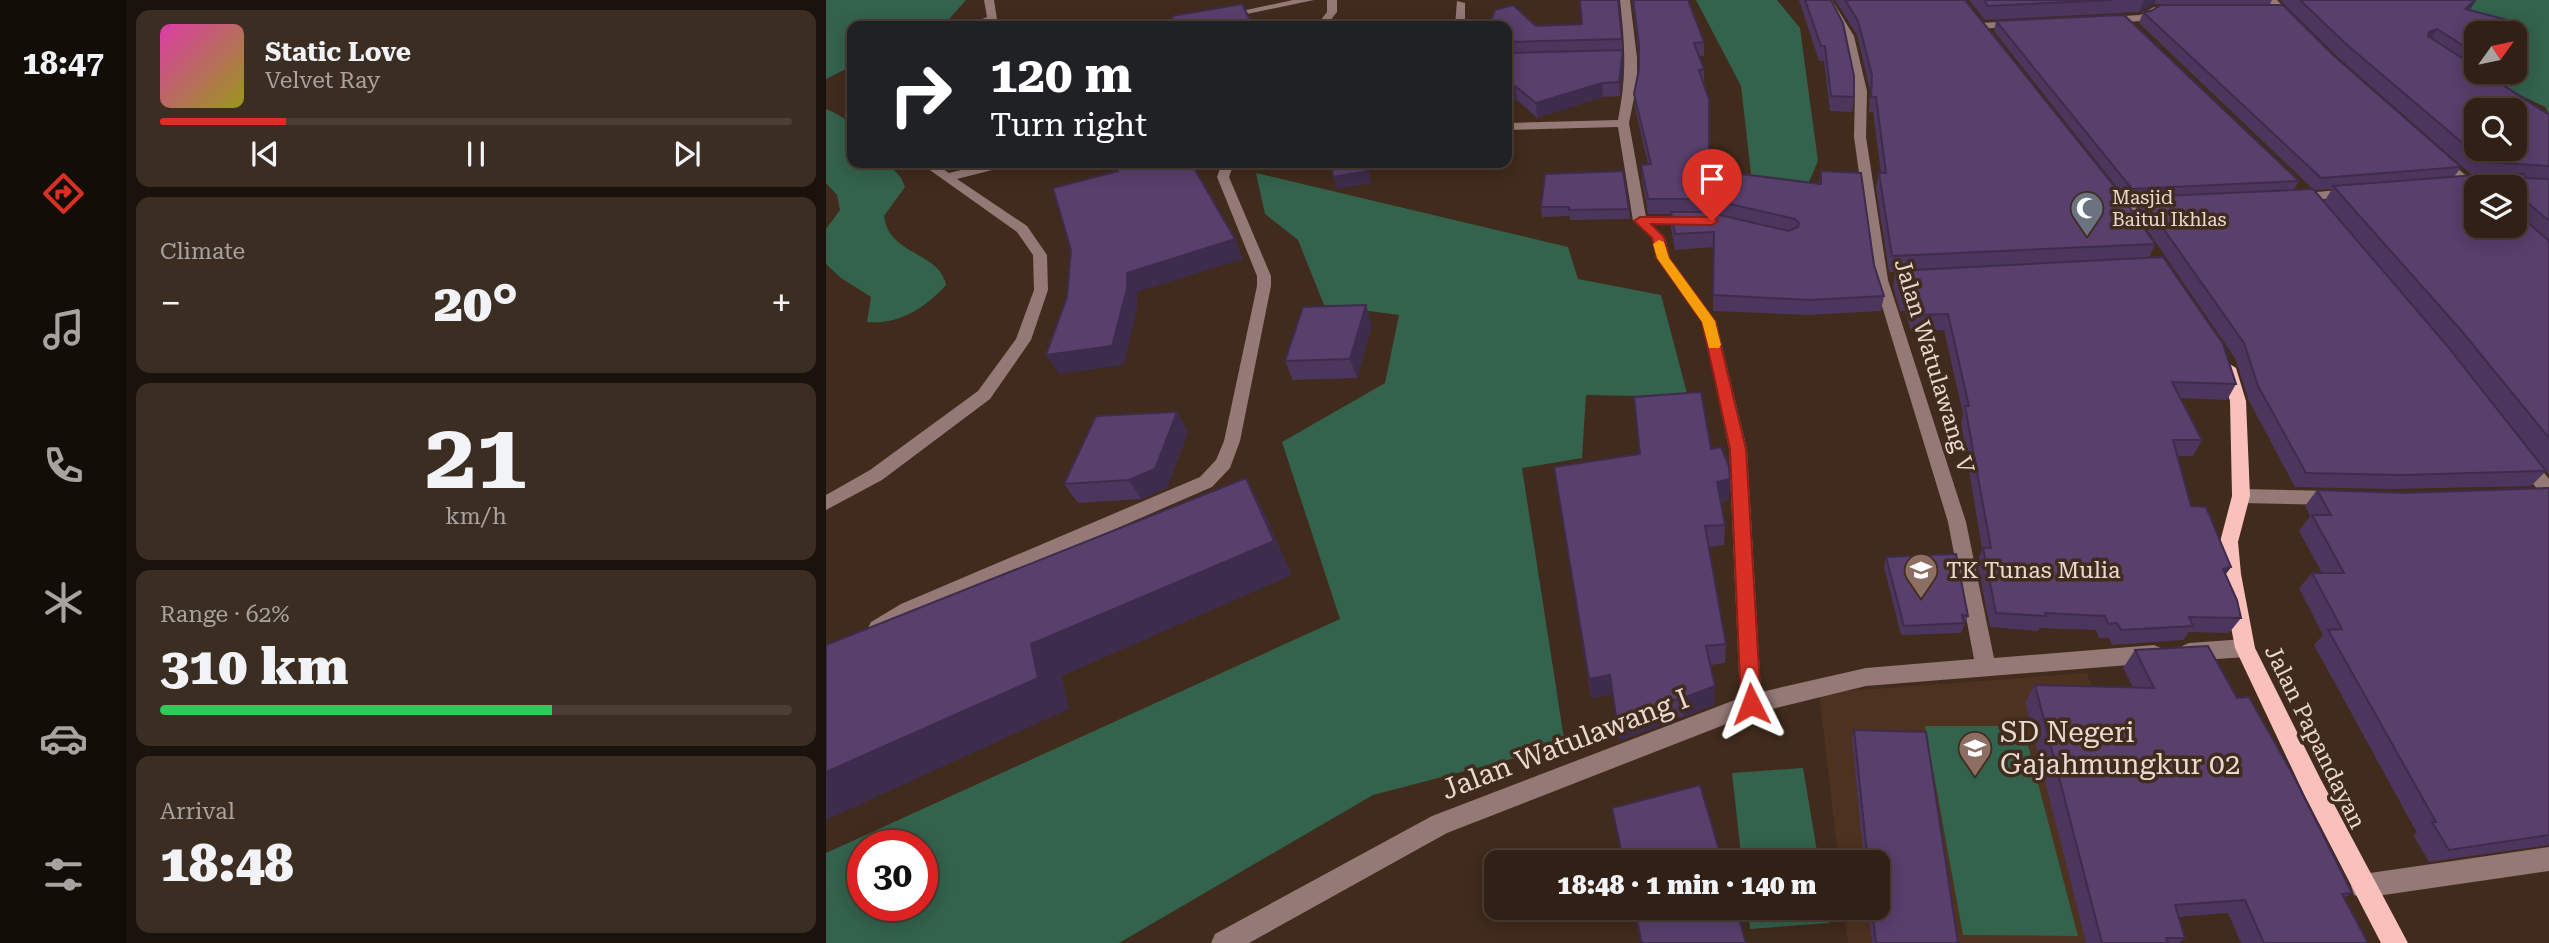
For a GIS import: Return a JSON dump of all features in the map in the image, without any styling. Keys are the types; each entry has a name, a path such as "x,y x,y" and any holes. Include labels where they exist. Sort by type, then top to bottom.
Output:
{"main road":[{"path":"1967,9 1995,47"},
{"path":"2118,202 2135,227"},
{"name":"Jalan Papandayan","path":"2218,349 2225,359 2238,401 2241,496 2229,542 2231,574 2245,648 2363,886 2395,943"}],"street":[{"path":"989,0 992,21"},
{"path":"1207,19 1310,0"},
{"path":"1325,21 1332,12 1332,0"},
{"path":"1625,0 1625,58 1631,83 1623,123 1640,221 1658,237 1663,258 1709,321 1738,449 1751,704"},
{"name":"Jalan Watulawang V","path":"1827,0 1849,36 1861,90 1860,137 1887,280 1957,522 1985,665"},
{"path":"2146,0 2154,10"},
{"path":"1460,3 1460,21"},
{"path":"2273,7 2306,36"},
{"path":"2099,20 2142,18 2154,10 2179,10"},
{"path":"2125,19 2135,28"},
{"path":"1979,26 2032,24"},
{"path":"1512,127 1623,123"},
{"path":"2430,149 2464,180"},
{"path":"826,503 876,475 984,395 1023,340 1041,290 1040,255 1021,229 934,168"},
{"path":"948,177 984,168"},
{"path":"861,637 908,610 1206,482 1224,463 1232,442 1264,276 1223,177 1226,168"},
{"path":"2283,198 2305,192 2363,192"},
{"path":"2305,192 2325,215"},
{"path":"2118,202 2176,204"},
{"path":"1640,221 1707,220"},
{"path":"2515,449 2549,493"},
{"path":"2523,495 2549,493"},
{"path":"2241,496 2350,498"},
{"name":"Jalan Watulawang I","path":"1224,943 1440,824 1751,704 1866,677 1985,665 2245,648"},
{"path":"2363,886 2549,859"}],"shaded area":[{"name":"SD Negeri Gajahmungkur 02","path":"2087,673 2177,943 1848,943 1845,920 1890,920 1890,850 1837,850 1819,693"}],"green space":[{"path":"826,0 966,0 947,21 847,21 847,68 826,79"},
{"path":"1696,0 1777,0 1800,28 1818,161 1806,189 1752,182 1741,86"},
{"path":"2437,0 2549,0 2549,114 2545,107 2496,84 2527,84 2527,21 2503,19"},
{"path":"2464,46 2464,64 2447,52"},
{"path":"826,109 847,122 847,168 891,168 901,179 905,187 884,216 888,229 895,239 934,266 942,274 946,285 920,308 901,318 867,322 871,297 841,278 826,264 826,229 840,210 837,195 826,183"},
{"path":"1256,173 1568,247 1578,279 1661,295 1688,397 1586,395 1582,458 1522,468 1565,745 1373,795 1119,943 826,943 826,853 847,843 847,921 938,921 938,830 877,830 1340,619 1282,442 1385,383 1399,315 1324,305 1298,240 1265,214"},
{"path":"1925,726 2023,726 2078,936 1963,935"},
{"path":"1803,768 1817,850 1741,850 1732,773"},
{"path":"1749,920 1829,920 1829,923 1750,929"}],"building":[{"path":"1580,0 1618,0 1622,39 1512,42 1512,21 1491,21 1495,10 1513,5 1536,26 1582,24"},
{"path":"1633,0 1688,0 1704,42 1694,43 1704,69 1699,70 1709,100 1709,170 1821,184 1821,171 1861,173 1874,265 1884,296 1810,300 1713,295 1714,232 1675,234 1671,212 1707,212 1789,231 1798,227 1799,223 1795,219 1708,199 1648,199 1641,165 1651,164 1634,94 1639,69 1639,44"},
{"path":"1805,0 1831,0 1843,23 1854,76 1854,97 1831,96 1825,46 1821,46"},
{"path":"1845,0 1965,0 2119,192 2155,244 1892,256 1879,173 1886,173 1876,97 1871,97 1872,75 1858,21"},
{"path":"1984,0 2112,0 1988,6"},
{"path":"2300,0 2475,0 2465,9 2504,19 2464,21 2464,46 2437,29 2429,32 2428,36 2464,59 2464,84 2501,84 2523,98 2464,98 2464,144 2346,44"},
{"path":"1242,4 1250,21 1174,21 1172,16"},
{"path":"2161,5 2283,5 2333,55 2461,167 2321,178 2143,12"},
{"path":"2124,15 2299,181 2132,189 1996,21"},
{"path":"1623,50 1619,82 1602,83 1536,103 1515,86 1512,87 1512,53"},
{"path":"2527,101 2549,115 2549,166 2485,162 2527,161"},
{"path":"1116,168 1194,168 1235,239 1127,273 1127,289 1112,346 1046,355 1067,297 1071,250 1053,188 1118,171"},
{"path":"1332,168 1367,168 1368,171 1333,177"},
{"path":"1623,171 1629,209 1569,210 1569,207 1541,207 1545,174"},
{"path":"2489,174 2524,175 2488,175"},
{"path":"2464,176 2464,238 2527,238 2527,222 2549,241 2549,438 2460,329 2333,186"},
{"path":"2527,178 2549,179 2549,221 2527,205"},
{"path":"2313,189 2444,342 2546,471 2403,475 2306,473 2258,386 2244,343 2141,197"},
{"path":"2163,257 2223,344 2236,384 2172,382 2202,440 2173,440 2191,506 2206,507 2231,567 2223,569 2237,600 2241,618 2189,617 2193,626 2121,630 2117,623 2108,624 2105,616 1996,613 1983,548 1991,548 1965,406 1969,406 1948,314 1914,315 1896,271"},
{"path":"1366,305 1350,359 1285,361 1303,307"},
{"path":"1701,392 1711,449 1721,447 1729,466 1730,479 1717,482 1725,525 1705,526 1726,644 1706,646 1715,686 1668,701 1669,704 1617,723 1610,675 1589,679 1554,467 1640,454 1634,397"},
{"path":"1177,412 1155,469 1129,480 1064,484 1096,416"},
{"path":"1246,478 1274,541 1031,644 1038,678 826,772 826,645"},
{"path":"2549,488 2549,835 2449,850 2432,822 2436,822 2328,630 2342,629 2312,573 2344,573 2312,515 2331,515 2317,490 2405,493"},
{"name":"TK Tunas Mulia","path":"1956,554 1968,616 1962,615 1964,623 1904,626 1886,557"},
{"path":"2208,646 2237,698 2249,697 2292,773 2352,893 2342,894 2368,943 2264,943 2245,900 2175,905 2185,938 2166,938 2168,943 2102,943 2035,685 2154,688 2135,650"},
{"path":"1854,730 1926,732 1958,943 1876,943 1873,920 1890,920 1890,850 1867,850"},
{"path":"1700,785 1719,850 1621,850 1612,808"},
{"path":"1637,920 1739,920 1746,943 1642,943"}],"slow traffic":[{"path":"1659,244 1663,258 1709,321 1714,345"}],"place":[{"name":"Masjid Baitul Ikhlas","path":"2087,238"},
{"name":"TK Tunas Mulia","path":"1921,600"},
{"name":"SD Negeri Gajahmungkur 02","path":"1975,778"}],"route":[{"path":"1712,221 1640,221 1658,237 1663,258 1709,321 1738,449 1751,704"}]}
